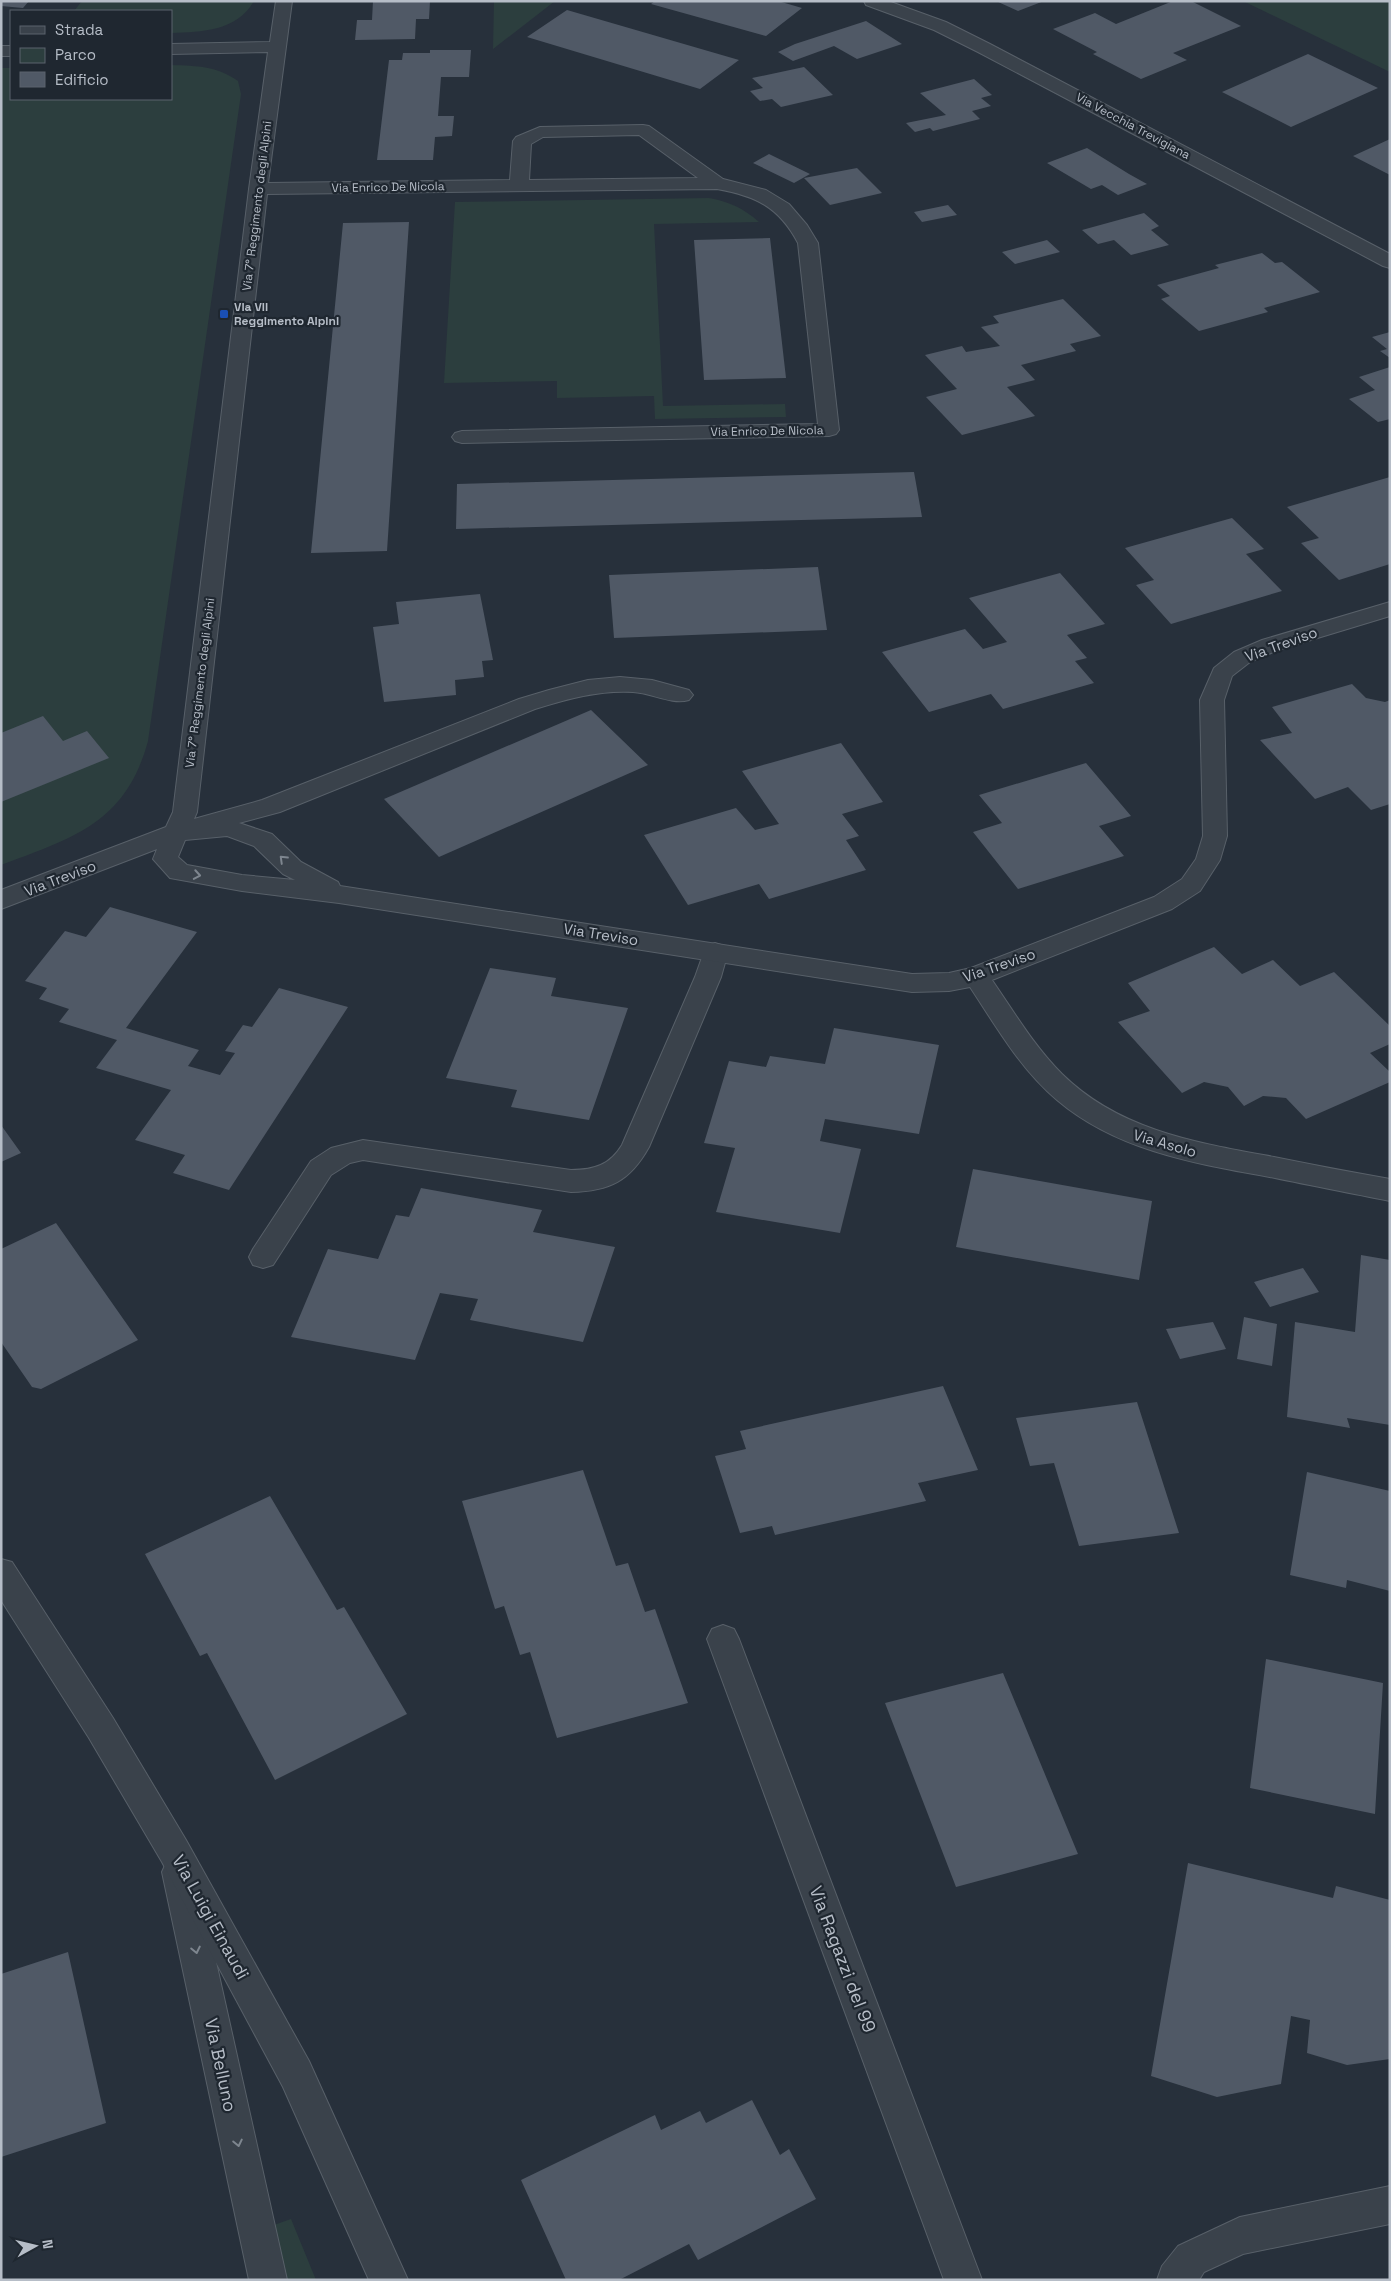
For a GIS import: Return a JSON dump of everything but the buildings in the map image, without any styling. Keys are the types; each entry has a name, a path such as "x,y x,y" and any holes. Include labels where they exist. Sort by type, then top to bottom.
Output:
{"street":[{"name":"Via 7° Reggimento degli Alpini","path":"175,833 185,812 258,189 284,1"},
{"name":"Via Vecchia Trevigiana","path":"872,1 940,26 984,48 1390,262"},
{"path":"172,48 278,47"},
{"name":"Via Enrico De Nicola","path":"519,185 522,141 540,132 643,130 717,183"},
{"name":"Via Enrico De Nicola","path":"258,189 717,183 742,188 764,197 783,207 799,224 808,243 829,430 462,438"},
{"name":"Via Treviso","path":"118,855 165,859 179,872 242,883 339,894 912,983 948,982 976,976 1163,903 1191,885 1208,860 1215,836 1212,700 1222,673 1242,657 1270,645 1390,609"},
{"path":"165,859 175,833 271,806 528,704 566,692 606,684 651,686 681,696"},
{"name":"Via Treviso","path":"1,900 175,833 228,828 264,840 292,868 339,894"},
{"path":"263,1258 321,1168 334,1157 350,1151 363,1150 572,1181 588,1182 617,1172 629,1159 635,1146 708,977 716,952"},
{"name":"Via Asolo","path":"976,976 1037,1065 1066,1094 1096,1115 1134,1135 1178,1149 1390,1190"},
{"name":"Via Luigi Einaudi","path":"1,1572 101,1728 174,1851 296,2074 389,2280"},
{"name":"Via Ragazzi del 99","path":"723,1639 963,2280"},
{"name":"Via Belluno","path":"174,1851 268,2280"},
{"path":"1176,2280 1191,2259 1240,2236 1390,2205"}],"green space":[{"path":"82,1 254,1 238,19 218,28 195,32 172,33 172,10 75,10"},
{"path":"494,1 555,1 493,49"},
{"path":"1243,1 1390,1 1390,72"},
{"path":"172,65 198,67 222,72 238,81 241,94 148,741 138,769 126,791 111,809 93,824 73,836 1,865 1,68 10,68 10,100 172,100"},
{"path":"709,198 736,206 759,222 654,224 663,406 785,404 786,417 655,419 654,396 557,398 557,381 444,383 455,202"},
{"path":"291,2219 316,2280 287,2280 274,2225"}],"place":[{"name":"Via VII Reggimento Alpini","path":"224,314"}]}
